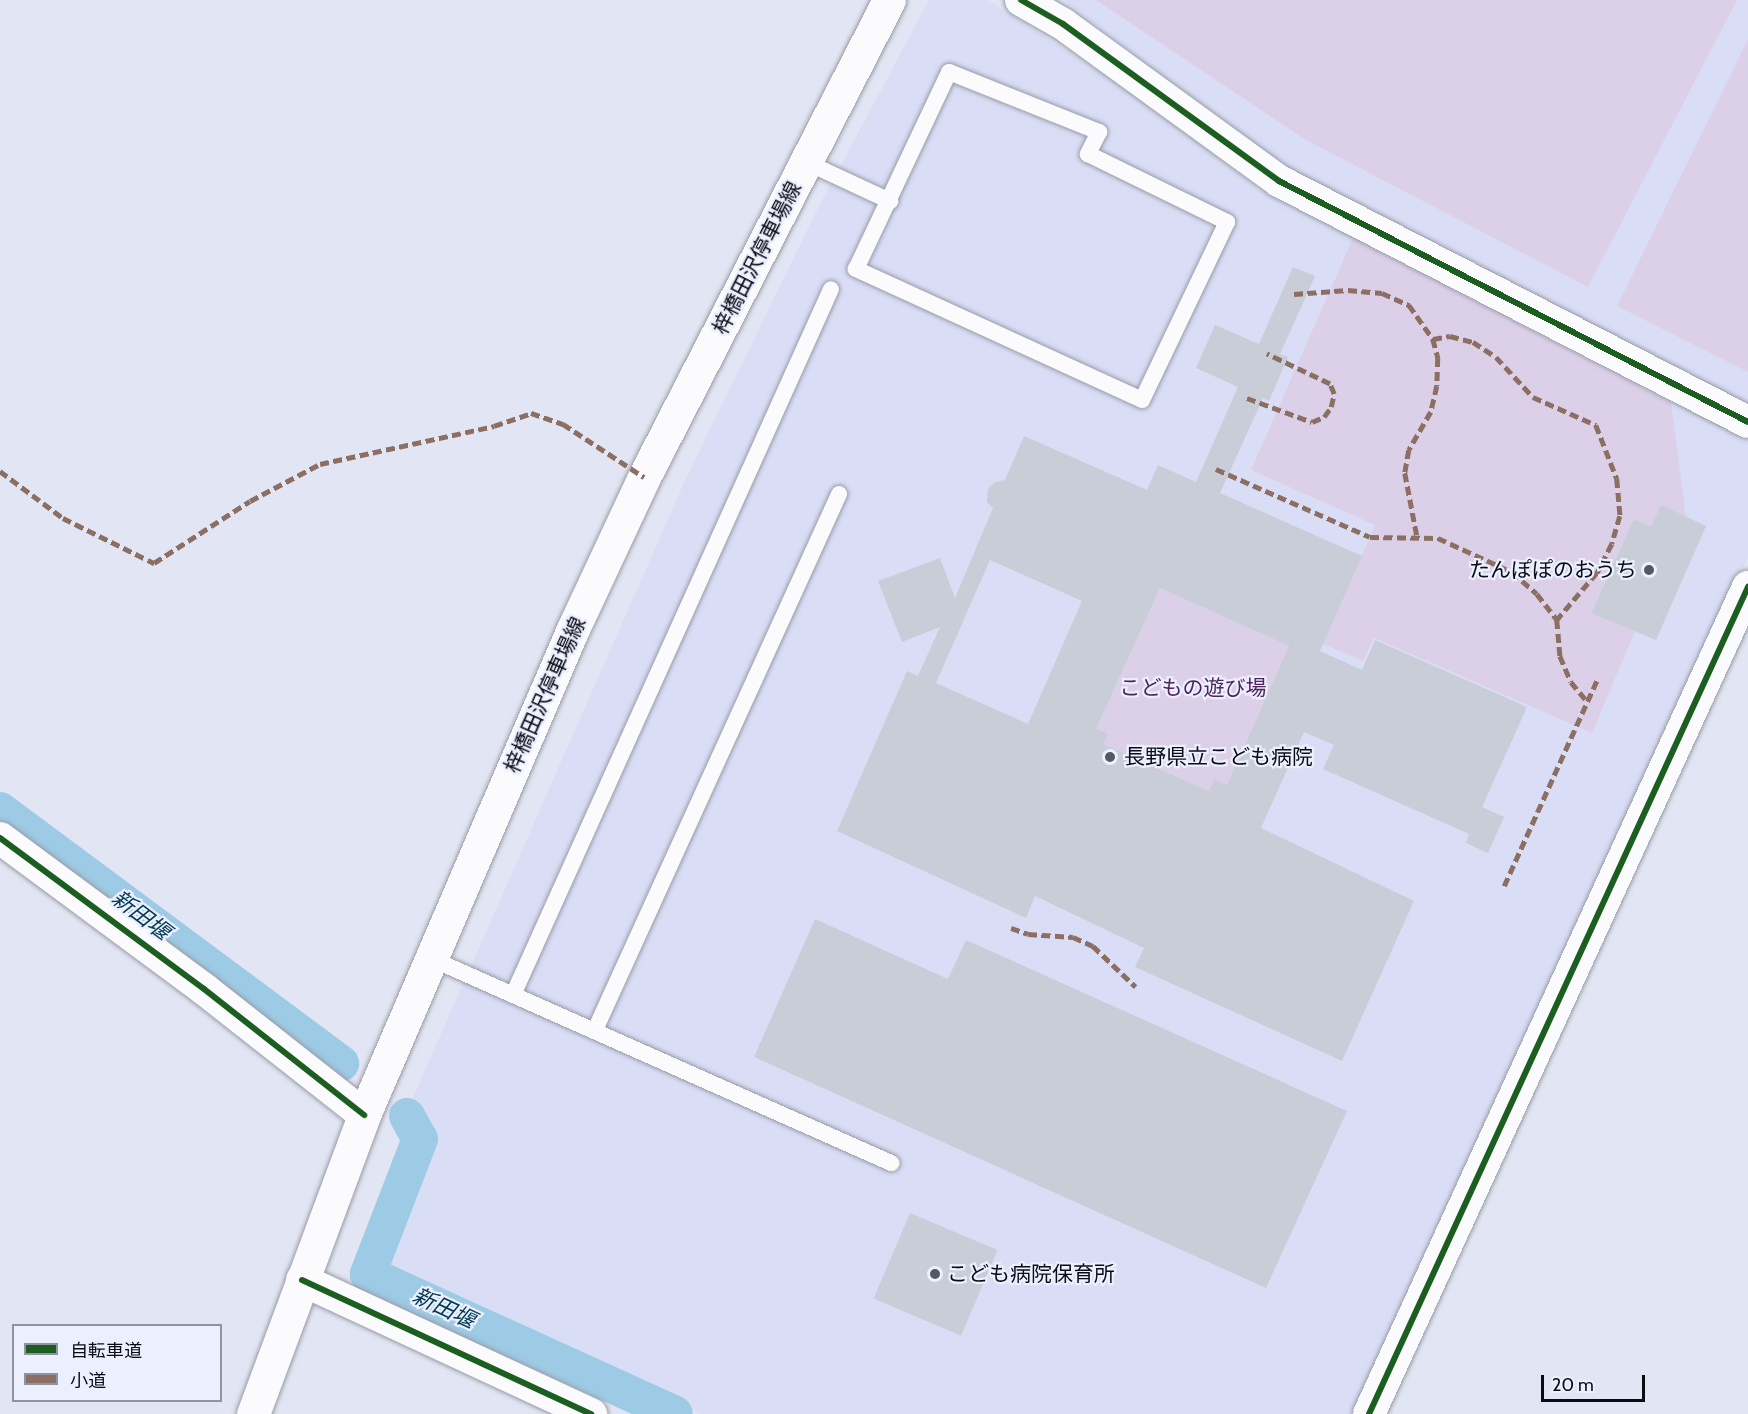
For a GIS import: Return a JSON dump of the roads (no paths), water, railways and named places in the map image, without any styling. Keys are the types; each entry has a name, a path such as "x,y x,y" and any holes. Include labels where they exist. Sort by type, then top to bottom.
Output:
{"main road":[{"name":"梓橋田沢停車場線","path":"253,1414 364,1115 572,631 644,477 889,0"}],"street":[{"path":"1021,0 1063,24 1279,181 1748,422"},
{"path":"1369,1414 1748,587"},
{"path":"0,838 204,989 364,1115"},
{"path":"302,1280 591,1414"}],"lane":[{"path":"949,72 1099,132 1088,154 1227,222 1142,400 856,269 890,201 949,72"},
{"path":"806,162 890,201"},
{"path":"513,995 831,289"},
{"path":"595,1030 839,494"},
{"path":"430,958 891,1163"}],"waterway":[{"name":"新田堰","path":"0,810 341,1063"},
{"name":"新田堰","path":"407,1116 420,1139 368,1274 675,1414"}],"place":[{"name":"たんぽぽのおうち","path":"1649,570"},
{"name":"長野県立こども病院","path":"1110,757"},
{"name":"こども病院保育所","path":"935,1274"}],"park label":[{"name":"こどもの遊び場","path":"1193,688"}]}
